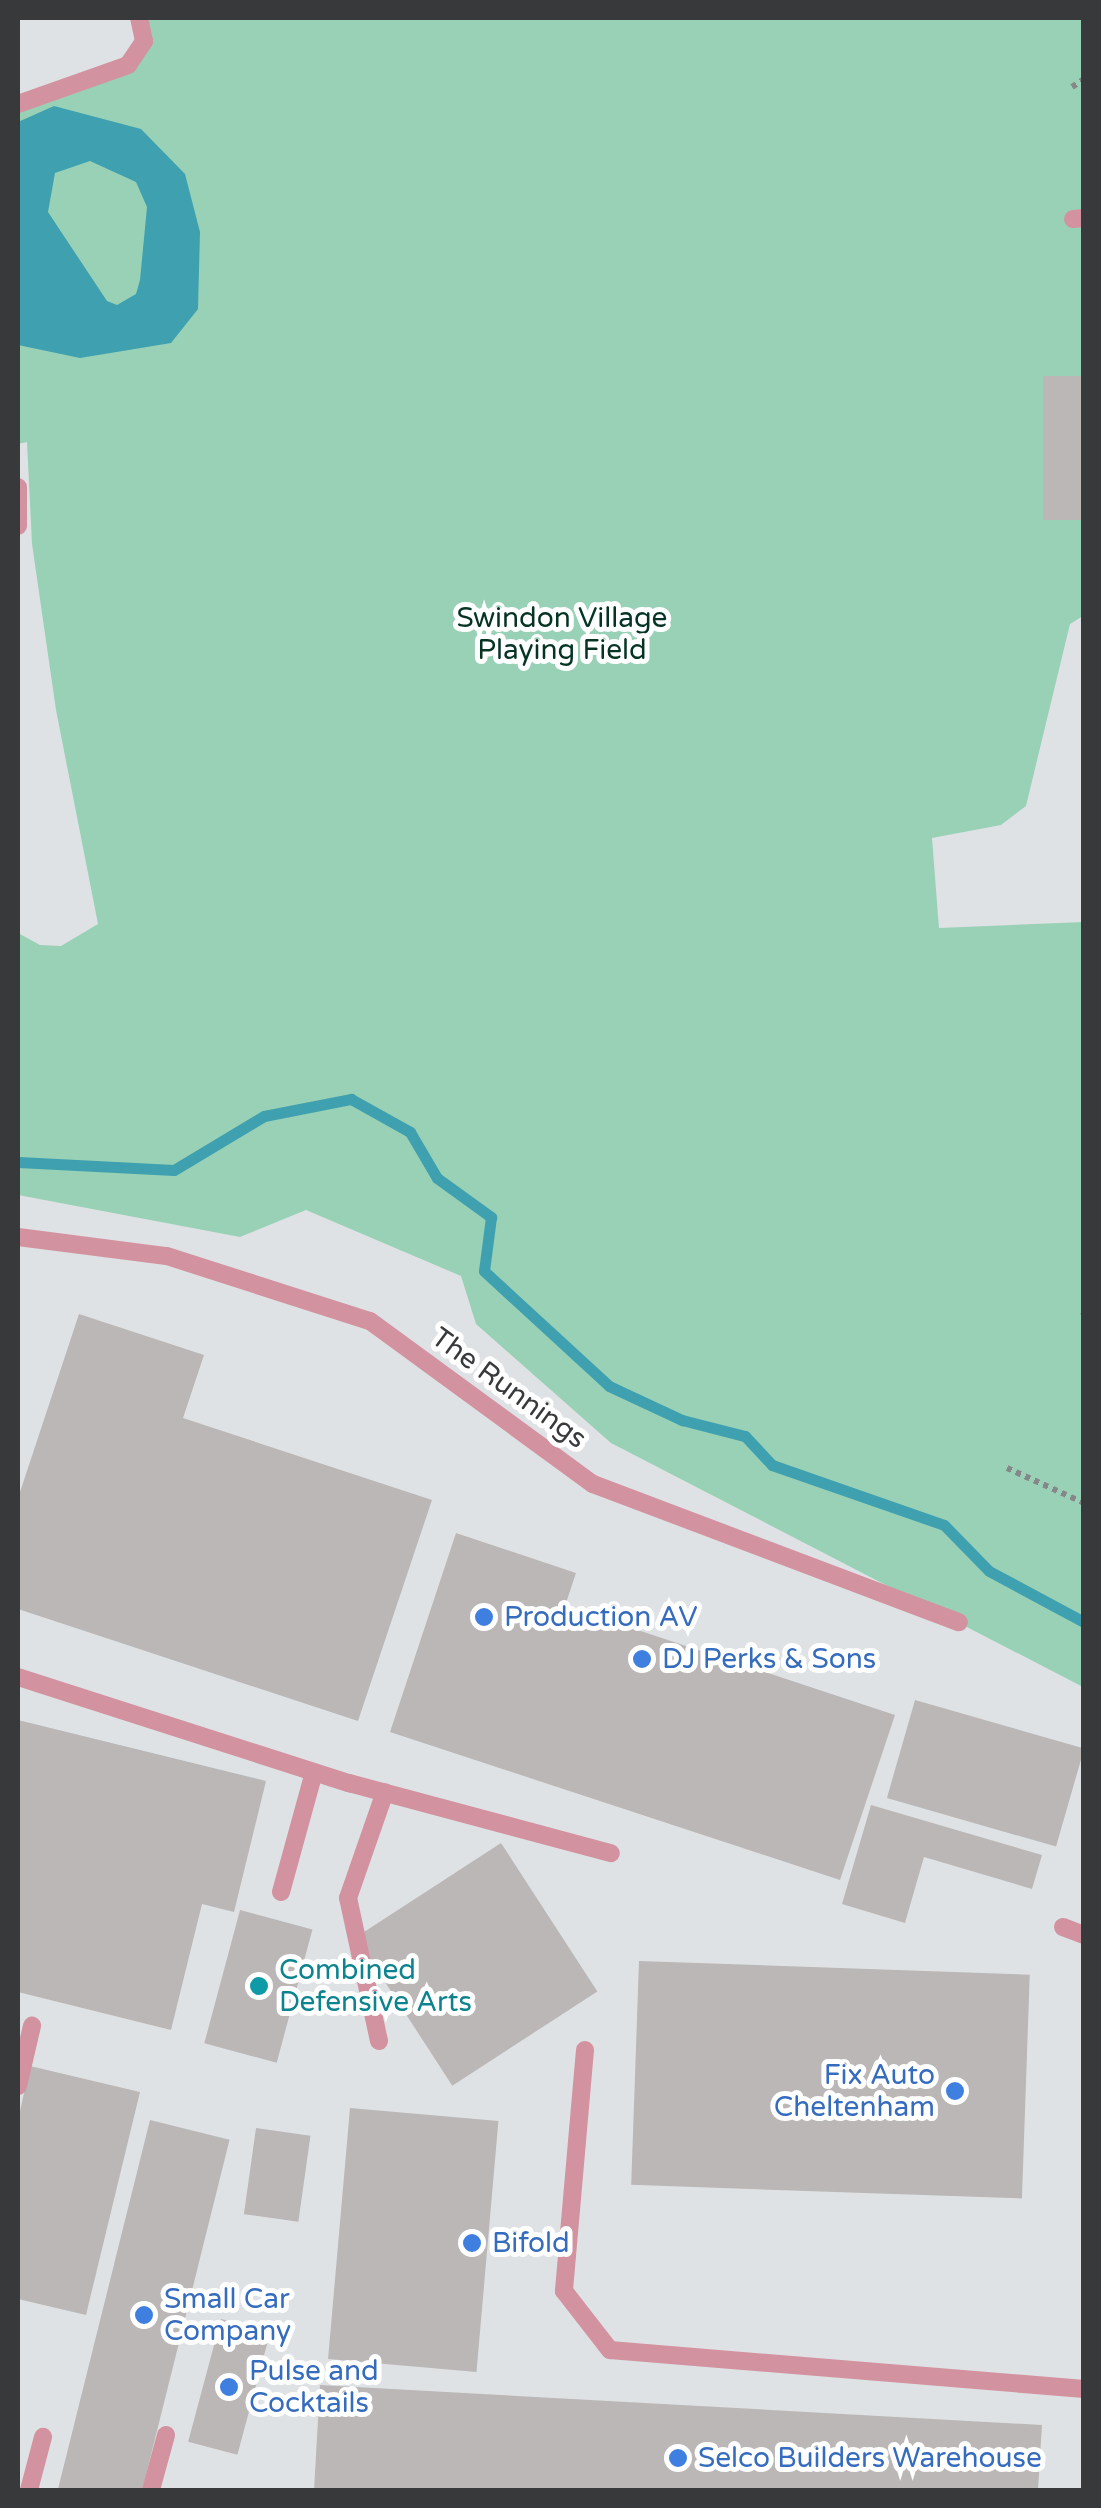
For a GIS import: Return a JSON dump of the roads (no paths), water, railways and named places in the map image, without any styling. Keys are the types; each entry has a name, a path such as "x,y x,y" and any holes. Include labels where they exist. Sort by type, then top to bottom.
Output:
{"lane":[{"path":"18,104 128,65 144,41 139,18"},
{"path":"18,487 18,526"},
{"name":"The Runnings","path":"18,1237 167,1256 370,1321 593,1484 959,1622"},
{"path":"18,1677 314,1772 610,1852"},
{"path":"281,1892 314,1772"},
{"path":"379,2041 348,1898 384,1792"},
{"path":"1063,1926 1084,1935"},
{"path":"18,2086 32,2026"},
{"path":"585,2050 564,2290 610,2350 1084,2389"},
{"path":"151,2490 166,2436"},
{"path":"29,2490 43,2437"}],"water":[{"path":"54,106 141,129 185,174 200,232 198,309 171,343 80,358 18,345 18,122","holes":["90,161 136,182 147,207 140,280 136,294 117,305 107,301 48,212 55,173"]}],"waterway":[{"path":"18,1162 174,1170 264,1116 351,1099 410,1132 437,1178 491,1217 484,1271 609,1386 682,1420 745,1436 772,1465 944,1525 989,1571 1084,1622"}],"place":[{"name":"Production AV","path":"484,1617"},
{"name":"DJ Perks & Sons","path":"642,1659"},
{"name":"Combined Defensive Arts","path":"259,1986"},
{"name":"Fix Auto Cheltenham","path":"955,2091"},
{"name":"Bifold","path":"472,2243"},
{"name":"Small Car Company","path":"144,2315"},
{"name":"Pulse and Cocktails","path":"229,2387"},
{"name":"Selco Builders Warehouse","path":"678,2458"}],"park label":[{"name":"Swindon Village Playing Field","path":"562,634"}]}
